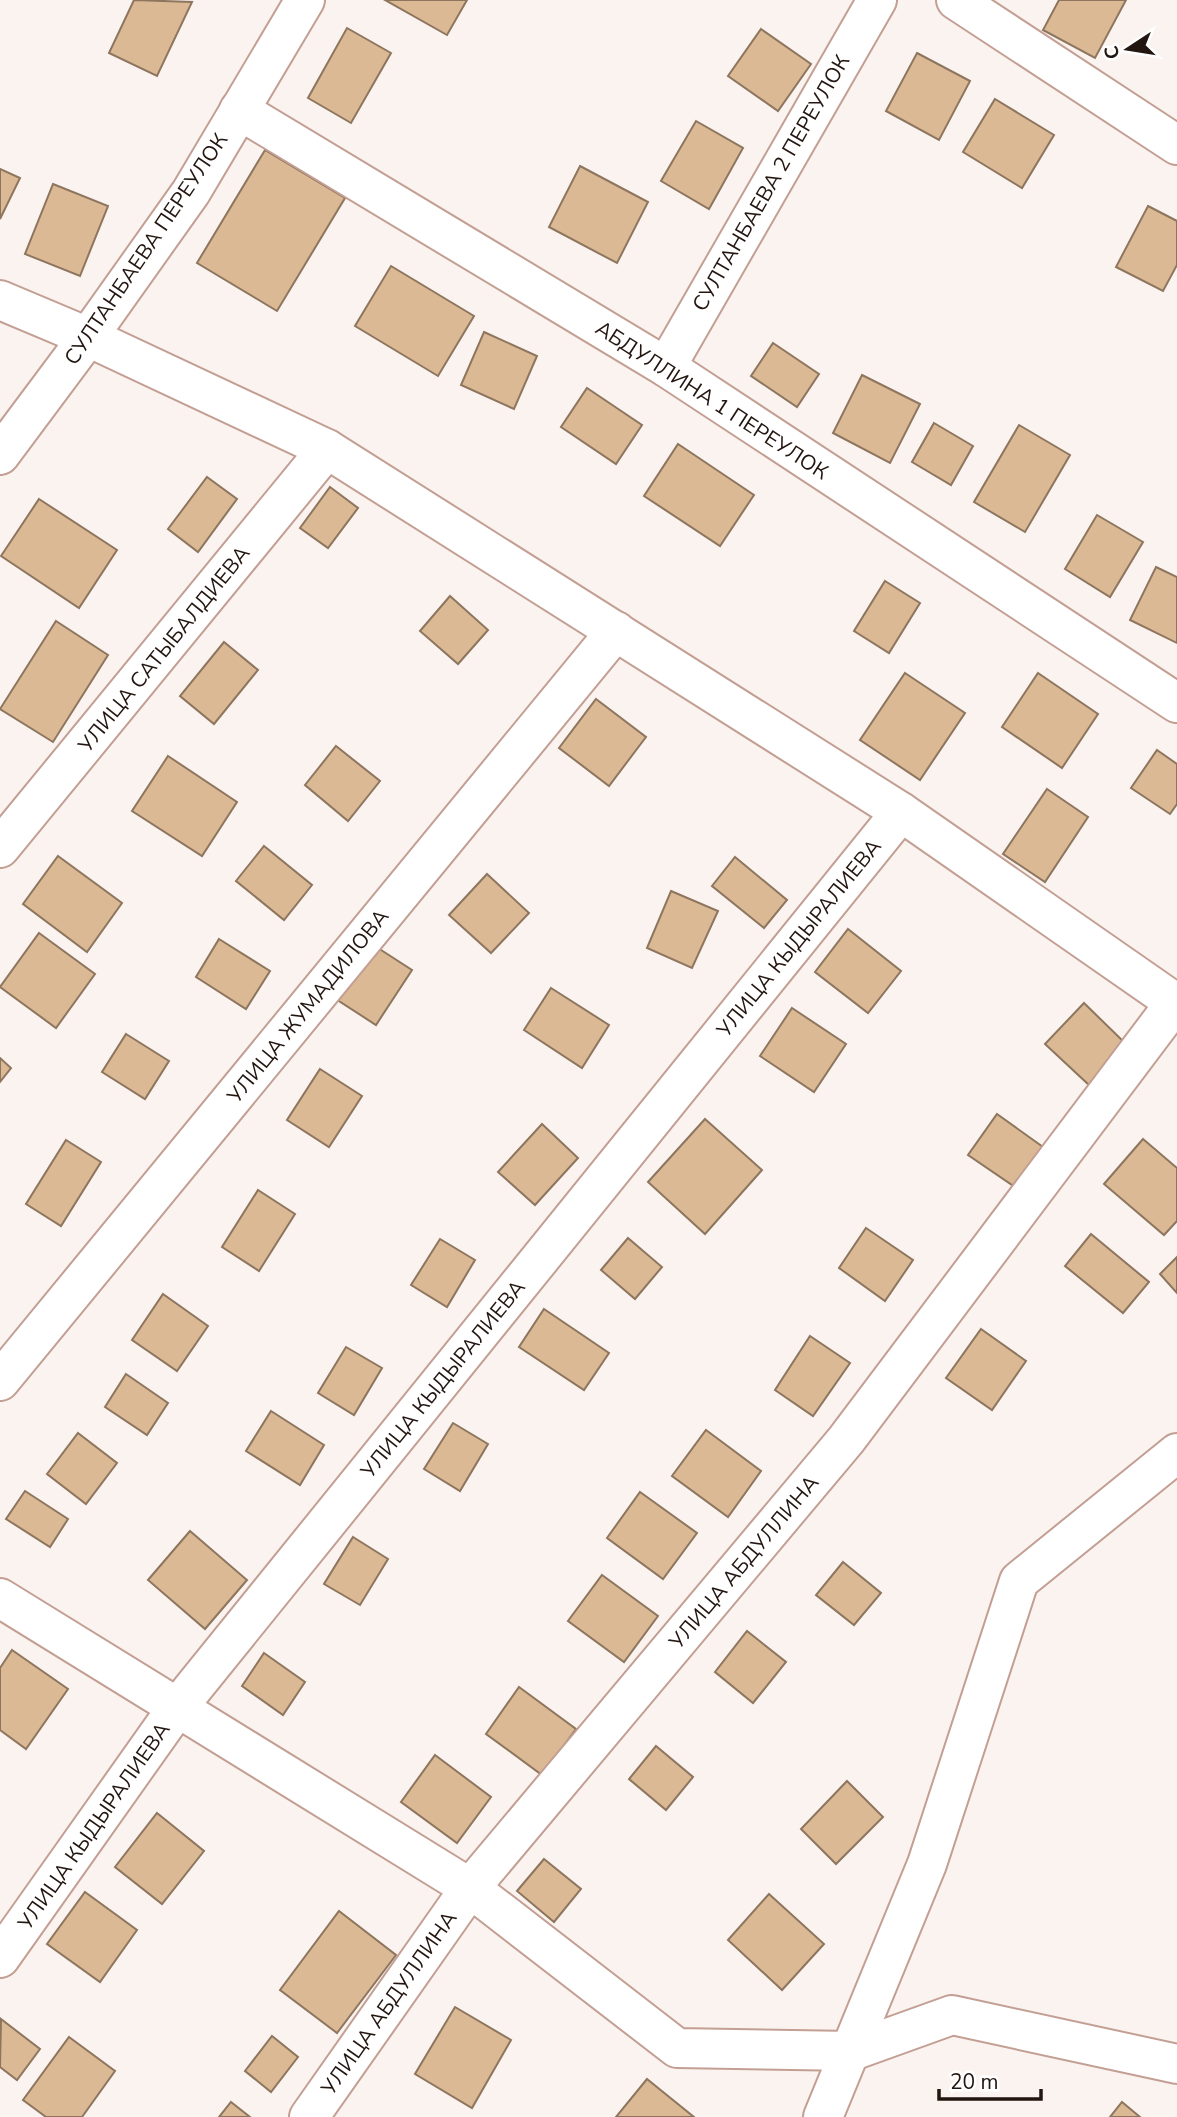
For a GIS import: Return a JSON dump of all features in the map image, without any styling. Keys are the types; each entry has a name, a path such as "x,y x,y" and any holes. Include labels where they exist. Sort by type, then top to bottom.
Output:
{"street":[{"name":"СУЛТАНБАЕВА ПЕРЕУЛОК","path":"0,455 89,337 191,192 305,0"},
{"name":"СУЛТАНБАЕВА 2 ПЕРЕУЛОК","path":"666,367 877,0"},
{"path":"956,0 1177,145"},
{"name":"АБДУЛЛИНА 1 ПЕРЕУЛОК","path":"239,110 666,367 1177,703"},
{"path":"0,300 89,337 327,449 901,812 1176,1003"},
{"name":"УЛИЦА САТЫБАЛДИЕВА","path":"0,848 327,449"},
{"name":"УЛИЦА ЖУМАДИЛОВА","path":"0,1381 616,631"},
{"name":"УЛИЦА КЫДЫРАЛИЕВА","path":"0,1958 177,1708 901,812"},
{"name":"УЛИЦА АБДУЛЛИНА","path":"309,2117 470,1888 846,1440 1176,1003"},
{"path":"823,2117 926,1864 1019,1581 1177,1453"},
{"path":"0,1598 470,1888 677,2048 852,2051 952,2015 1177,2064"}],"building":[{"path":"134,0 192,2 157,76 109,53"},
{"path":"385,0 467,0 447,35"},
{"path":"1059,0 1126,0 1095,58 1043,30"},
{"path":"347,28 391,53 351,123 308,98"},
{"path":"761,29 811,64 778,111 728,76"},
{"path":"917,53 970,81 939,140 886,111"},
{"path":"995,99 1054,135 1022,188 963,152"},
{"path":"696,121 743,148 709,209 661,181"},
{"path":"265,150 345,198 277,311 197,263"},
{"path":"580,166 648,202 617,263 549,227"},
{"path":"0,169 20,178 0,219"},
{"path":"53,184 108,206 80,276 25,254"},
{"path":"1148,206 1177,221 1177,265 1163,291 1116,267"},
{"path":"391,266 474,316 438,376 355,326"},
{"path":"484,332 537,356 514,409 461,385"},
{"path":"773,343 819,374 797,407 751,376"},
{"path":"862,375 920,404 890,463 833,433"},
{"path":"587,388 642,425 616,464 561,427"},
{"path":"934,423 973,446 951,485 912,462"},
{"path":"1019,425 1070,455 1025,532 974,502"},
{"path":"678,444 754,495 720,546 644,496"},
{"path":"207,477 237,499 198,552 168,529"},
{"path":"330,487 358,508 328,548 300,528"},
{"path":"39,499 117,550 79,608 1,556"},
{"path":"1097,515 1143,542 1110,597 1065,569"},
{"path":"1156,567 1177,577 1177,643 1130,620"},
{"path":"885,581 920,603 889,653 854,631"},
{"path":"450,596 488,630 458,664 420,631"},
{"path":"56,621 108,655 53,742 0,709"},
{"path":"224,642 258,670 214,724 180,696"},
{"path":"905,673 965,713 920,780 860,740"},
{"path":"1038,673 1098,714 1062,768 1002,727"},
{"path":"596,699 646,737 609,786 559,748"},
{"path":"336,746 380,781 348,821 305,785"},
{"path":"1157,750 1177,764 1177,804 1170,814 1131,788"},
{"path":"168,756 237,802 202,856 132,811"},
{"path":"1047,789 1088,817 1045,882 1003,854"},
{"path":"264,846 312,885 284,920 236,881"},
{"path":"58,856 122,903 87,952 23,904"},
{"path":"735,857 787,900 764,928 712,886"},
{"path":"487,874 529,913 491,953 449,915"},
{"path":"671,891 718,911 692,968 647,948"},
{"path":"848,929 901,971 868,1013 815,972"},
{"path":"39,933 95,974 56,1028 0,987"},
{"path":"219,939 270,971 246,1009 196,977"},
{"path":"364,939 412,970 376,1025 328,994"},
{"path":"551,988 609,1025 582,1068 524,1030"},
{"path":"1084,1003 1127,1045 1089,1085 1045,1044"},
{"path":"792,1008 846,1044 814,1092 760,1056"},
{"path":"126,1034 169,1061 145,1099 102,1072"},
{"path":"0,1058 11,1068 0,1082"},
{"path":"320,1069 362,1096 329,1147 287,1120"},
{"path":"997,1114 1043,1147 1015,1187 968,1155"},
{"path":"705,1119 762,1170 705,1234 648,1182"},
{"path":"542,1124 578,1158 535,1205 498,1172"},
{"path":"1143,1139 1177,1168 1177,1221 1164,1235 1104,1184"},
{"path":"66,1140 101,1162 61,1226 26,1204"},
{"path":"258,1190 295,1214 259,1271 222,1247"},
{"path":"866,1228 913,1260 885,1301 839,1268"},
{"path":"1091,1234 1149,1282 1123,1313 1065,1266"},
{"path":"628,1238 662,1267 635,1299 601,1270"},
{"path":"440,1239 475,1260 447,1307 411,1285"},
{"path":"1177,1257 1177,1293 1160,1274"},
{"path":"163,1294 208,1326 177,1371 132,1340"},
{"path":"544,1309 609,1353 584,1390 519,1347"},
{"path":"981,1329 1026,1361 992,1410 946,1378"},
{"path":"810,1336 850,1363 813,1416 775,1390"},
{"path":"346,1347 382,1368 354,1415 318,1393"},
{"path":"126,1374 168,1403 147,1435 105,1407"},
{"path":"271,1411 324,1445 300,1485 246,1451"},
{"path":"453,1423 488,1444 460,1491 424,1469"},
{"path":"706,1430 761,1471 728,1517 672,1476"},
{"path":"78,1433 117,1463 86,1504 47,1474"},
{"path":"25,1491 68,1519 50,1547 6,1519"},
{"path":"640,1492 697,1533 663,1579 607,1538"},
{"path":"190,1531 247,1580 205,1629 148,1580"},
{"path":"353,1537 388,1559 360,1605 324,1584"},
{"path":"843,1562 881,1593 854,1625 816,1595"},
{"path":"602,1575 658,1616 624,1662 568,1621"},
{"path":"747,1631 786,1662 753,1703 715,1672"},
{"path":"12,1650 68,1689 26,1749 0,1730 0,1668"},
{"path":"264,1653 305,1682 283,1715 242,1686"},
{"path":"519,1687 576,1729 542,1775 486,1734"},
{"path":"656,1746 693,1777 666,1810 629,1779"},
{"path":"435,1755 491,1797 457,1843 401,1802"},
{"path":"847,1781 883,1817 836,1864 801,1829"},
{"path":"157,1813 204,1851 162,1904 115,1867"},
{"path":"544,1859 581,1889 554,1922 517,1891"},
{"path":"85,1892 137,1930 100,1982 47,1944"},
{"path":"769,1894 824,1944 782,1990 728,1940"},
{"path":"339,1911 396,1955 337,2033 280,1990"},
{"path":"455,2007 511,2040 472,2108 415,2074"},
{"path":"1,2019 40,2049 17,2080 0,2067"},
{"path":"272,2036 298,2057 271,2092 245,2071"},
{"path":"69,2037 115,2071 82,2117 46,2117 23,2100"},
{"path":"647,2079 694,2117 616,2117"},
{"path":"231,2102 250,2117 219,2117"},
{"path":"1122,2102 1140,2117 1110,2117"}]}
